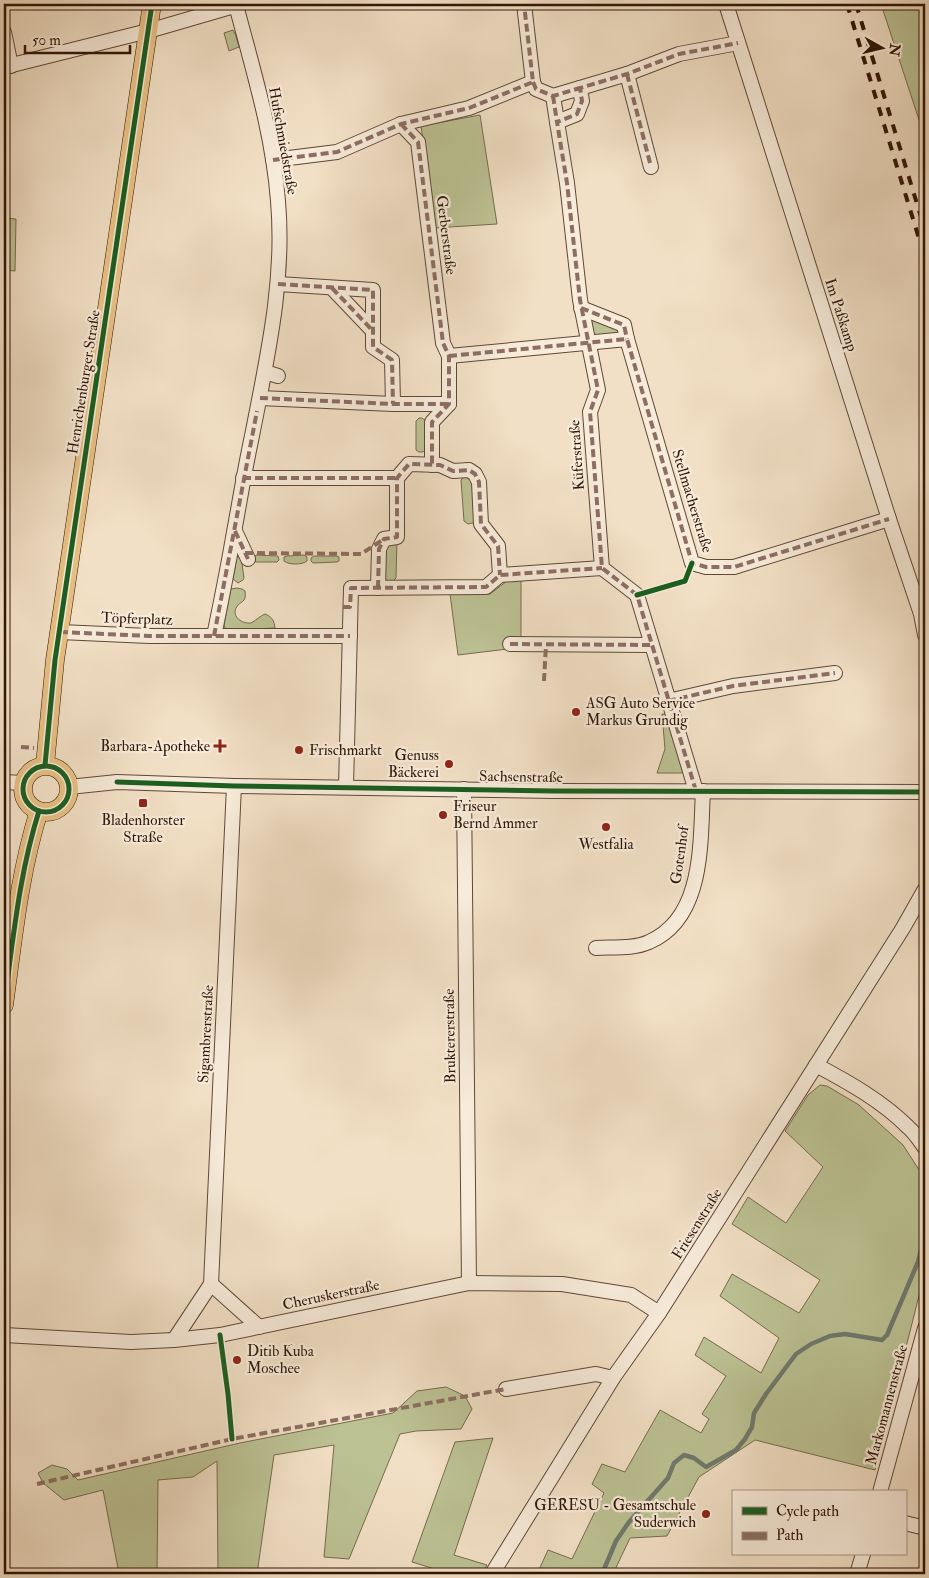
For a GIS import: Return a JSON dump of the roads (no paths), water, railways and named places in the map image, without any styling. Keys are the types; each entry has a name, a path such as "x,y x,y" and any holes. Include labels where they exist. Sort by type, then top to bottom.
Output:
{"main road":[{"name":"Henrichenburger Straße","path":"45,766 54,670 152,4"},
{"path":"45,766 54,767 62,771 67,778 69,787 68,796 64,804 57,810 48,813 39,812 31,807 25,800 22,792 23,783 28,774 35,768 45,766"},
{"path":"4,1005 20,898 33,830 39,812"}],"street":[{"path":"524,4 533,82 536,89 553,96 627,74 679,54 738,43"},
{"name":"Im Paßkamp","path":"726,4 889,519 921,614 925,635"},
{"path":"4,32 7,66 148,31 239,5"},
{"name":"Hufschmiedstraße","path":"239,5 268,128 278,201 278,284 272,374 258,405"},
{"path":"627,74 651,167"},
{"path":"273,160 337,152 401,124 469,108 533,82"},
{"path":"557,122 577,114 582,101 580,88"},
{"path":"553,96 568,182 581,308 588,342"},
{"name":"Gerberstraße","path":"401,124 418,142 443,343 450,356 449,404"},
{"path":"278,284 373,290 372,347 392,360 392,404"},
{"path":"332,288 373,331"},
{"name":"Stellmacherstraße","path":"581,308 624,325 692,563 706,567 734,567 889,519"},
{"path":"450,356 588,342 627,340"},
{"name":"Küferstraße","path":"588,342 598,390 590,412 602,568"},
{"path":"214,636 258,405 449,404"},
{"path":"432,465 432,422 449,404"},
{"path":"378,588 379,549 384,539 396,537 397,478 409,464 440,465 454,471 469,470 475,474 479,482 481,524 498,546 500,575"},
{"path":"243,478 397,478"},
{"path":"235,531 248,559"},
{"path":"346,788 350,636 346,607 351,588 486,587 500,575 602,568 636,595 668,701 699,791"},
{"name":"Töpferplatz","path":"60,632 131,636 319,633 350,636"},
{"path":"510,644 651,645"},
{"path":"668,701 733,686 835,673"},
{"path":"4,782 23,783"},
{"name":"Sachsenstraße","path":"69,787 117,782 234,786 553,791 925,792"},
{"name":"Sigambrerstraße","path":"211,1284 234,786"},
{"name":"Bruktererstraße","path":"464,789 469,1283"},
{"name":"Gotenhof","path":"596,948 639,945 650,942 665,932 683,912 694,886 699,862 699,791"},
{"name":"Friesenstraße","path":"492,1574 613,1378 659,1313 903,928 925,889"},
{"path":"816,1064 851,1083 892,1113 910,1128 925,1148"},
{"name":"Cheruskerstraße","path":"4,1334 131,1342 220,1335 469,1283 562,1284 631,1295 659,1313"},
{"path":"174,1340 211,1284 259,1327"},
{"name":"Markomannenstraße","path":"881,1490 925,1328"},
{"path":"506,1389 596,1374 613,1378"},
{"path":"906,1523 925,1528"},
{"path":"857,1574 862,1556"}],"waterway":[{"path":"602,1574 616,1541 629,1522 668,1478 674,1463 684,1455 694,1458 706,1467 736,1450 752,1427 754,1413 796,1354 811,1344 830,1336 845,1334 882,1340 887,1335 918,1262 925,1234"}],"railway":[{"path":"847,4 925,258"},
{"path":"856,4 925,230"}],"place":[{"name":"ASG Auto Service Markus Grundig","path":"576,712"},
{"name":"Barbara-Apotheke","path":"220,746"},
{"name":"Frischmarkt","path":"299,750"},
{"name":"Genuss Bäckerei","path":"449,764"},
{"name":"Bladenhorster Straße","path":"143,803"},
{"name":"Friseur Bernd Ammer","path":"443,815"},
{"name":"Westfalia","path":"606,827"},
{"name":"Ditib Kuba Moschee","path":"237,1360"},
{"name":"GERESU - Gesamtschule Suderwich","path":"706,1514"}]}
